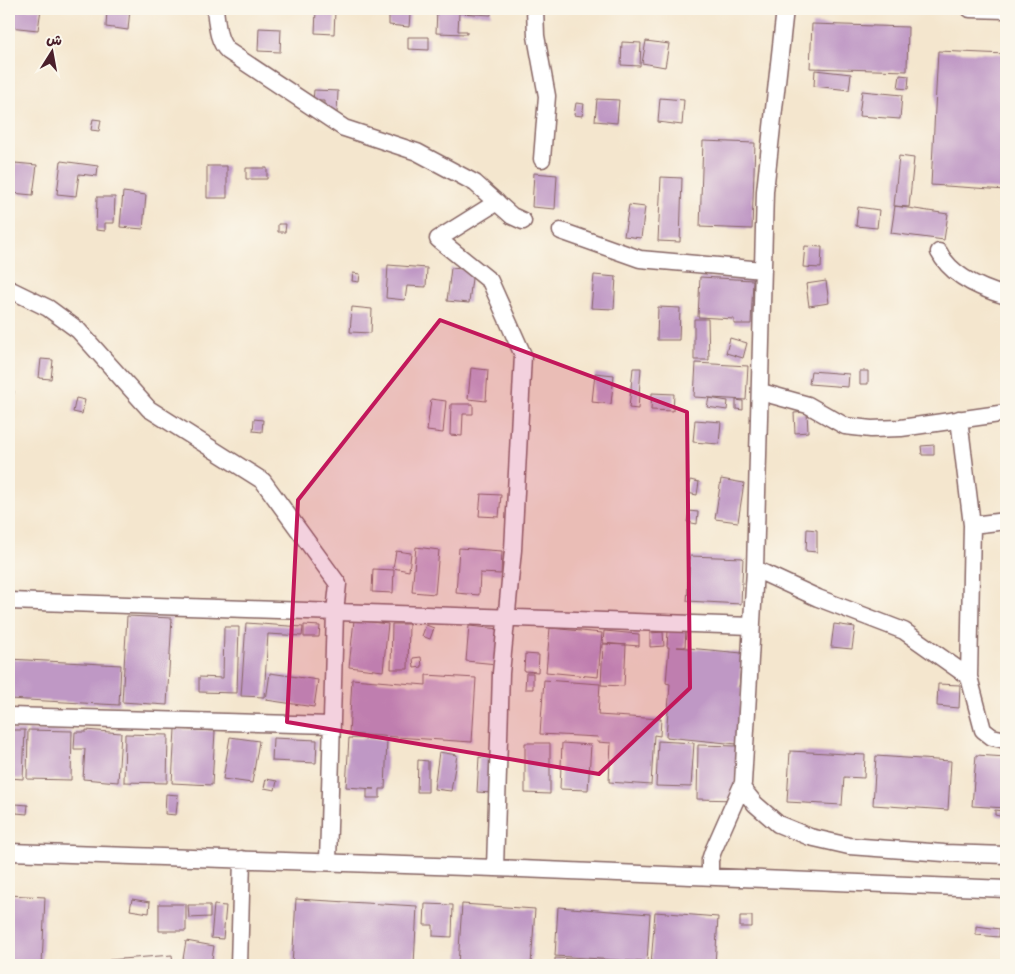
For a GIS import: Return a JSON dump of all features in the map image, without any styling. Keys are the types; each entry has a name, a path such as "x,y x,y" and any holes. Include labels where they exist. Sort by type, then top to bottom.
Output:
{"street":[{"path":"215,9 220,39 228,51 344,128 418,152 475,183 512,216 523,221"},
{"path":"535,9 536,36 547,96 542,159"},
{"path":"710,876 710,860 713,851 742,788 755,569 765,191 785,9"},
{"path":"970,9 1006,10"},
{"path":"495,868 500,673 513,550 523,355 490,281 438,240 497,202"},
{"path":"561,231 640,259 763,270"},
{"path":"938,252 943,260 972,283 982,289 1006,296"},
{"path":"9,289 48,308 78,330 149,409 264,481 338,584 335,612 328,862"},
{"path":"761,392 808,405 845,426 871,429 901,428 1006,413"},
{"path":"959,419 972,525 969,677 983,730 992,737 1006,740"},
{"path":"972,525 1006,521"},
{"path":"755,569 818,598 904,631 969,677"},
{"path":"9,601 752,626"},
{"path":"9,716 332,725"},
{"path":"742,788 755,804 778,824 810,837 849,846 944,853 1006,855"},
{"path":"9,852 495,868 1006,889"},
{"path":"239,965 242,859"}],"highlighted area":[{"path":"440,320 687,412 690,688 599,774 287,722 298,500"}],"building":[{"path":"9,9 41,9 38,30 9,27"},
{"path":"107,9 130,9 128,30 106,27"},
{"path":"437,9 491,9 491,15 459,13 458,31 467,31 467,34 436,33"},
{"path":"316,10 335,11 334,34 315,33"},
{"path":"389,12 410,14 409,27 389,25"},
{"path":"812,24 908,27 907,71 810,68"},
{"path":"259,28 281,29 280,52 258,51"},
{"path":"408,37 429,37 429,50 408,49"},
{"path":"646,41 669,44 665,67 642,63"},
{"path":"622,42 641,43 640,66 621,65"},
{"path":"938,51 1006,54 1006,190 931,185"},
{"path":"815,70 851,74 849,90 814,86"},
{"path":"900,75 909,76 908,89 898,88"},
{"path":"314,90 338,91 337,113 324,113 324,101 313,101"},
{"path":"862,91 902,95 900,119 859,116"},
{"path":"660,98 684,100 682,125 658,122"},
{"path":"597,99 619,100 617,123 595,121"},
{"path":"576,103 584,104 582,116 574,115"},
{"path":"93,119 101,120 99,131 91,130"},
{"path":"703,141 755,143 752,229 700,227"},
{"path":"899,156 914,158 909,207 894,206"},
{"path":"61,161 98,166 97,176 79,174 76,196 57,194"},
{"path":"15,163 37,165 33,195 12,193"},
{"path":"207,166 227,166 227,198 207,198"},
{"path":"246,168 267,168 267,179 246,179"},
{"path":"534,173 557,175 555,209 532,207"},
{"path":"661,177 682,178 680,242 658,241"},
{"path":"123,192 146,195 143,229 120,227"},
{"path":"97,197 115,197 114,223 105,223 105,231 96,230"},
{"path":"629,205 645,207 641,238 624,236"},
{"path":"895,206 948,214 944,240 891,233"},
{"path":"858,207 879,210 877,228 856,226"},
{"path":"278,224 286,224 285,232 278,232"},
{"path":"805,246 822,247 821,268 803,267"},
{"path":"388,265 427,268 426,287 407,286 405,300 386,298"},
{"path":"451,268 473,270 469,303 447,301"},
{"path":"353,273 360,274 359,282 352,281"},
{"path":"594,275 616,277 614,309 591,308"},
{"path":"700,277 753,280 751,324 734,324 734,319 698,317"},
{"path":"826,281 829,303 809,306 806,284"},
{"path":"352,307 372,309 371,333 350,332"},
{"path":"658,307 680,308 679,340 657,340"},
{"path":"694,319 708,319 709,360 694,360"},
{"path":"730,338 747,343 743,358 726,353"},
{"path":"41,359 53,360 51,379 39,378"},
{"path":"696,363 748,366 746,400 694,397"},
{"path":"471,368 488,370 486,401 468,399"},
{"path":"633,368 641,368 638,409 629,408"},
{"path":"811,371 849,374 848,387 809,384"},
{"path":"860,371 868,371 868,384 860,384"},
{"path":"595,373 614,375 611,404 592,402"},
{"path":"9,391 14,391 10,421 9,421"},
{"path":"652,393 674,394 673,411 651,410"},
{"path":"76,398 85,400 82,414 73,412"},
{"path":"709,398 728,401 727,410 707,407"},
{"path":"431,399 446,401 443,433 427,431"},
{"path":"736,400 743,401 743,410 736,409"},
{"path":"451,404 473,404 473,414 463,414 462,436 450,435"},
{"path":"807,412 808,432 795,433 794,413"},
{"path":"254,419 263,420 262,432 253,431"},
{"path":"695,420 721,422 719,444 693,442"},
{"path":"934,445 934,455 922,455 921,446"},
{"path":"721,479 744,483 738,522 715,519"},
{"path":"690,480 699,482 697,495 687,493"},
{"path":"481,494 501,495 499,517 479,516"},
{"path":"689,511 698,512 697,524 687,522"},
{"path":"807,529 817,530 817,552 806,551"},
{"path":"416,547 439,550 435,594 412,592"},
{"path":"459,548 502,551 501,574 480,573 479,595 456,593"},
{"path":"396,551 411,553 409,571 393,568"},
{"path":"690,556 743,558 741,604 687,601"},
{"path":"373,569 394,570 393,593 372,592"},
{"path":"9,615 12,615 11,637 9,637"},
{"path":"127,616 172,618 167,705 122,702"},
{"path":"354,620 388,624 383,671 349,667"},
{"path":"246,623 303,627 302,636 268,634 264,697 241,696"},
{"path":"392,624 409,624 408,669 391,669"},
{"path":"834,624 855,627 852,649 831,647"},
{"path":"304,625 320,626 319,637 304,637"},
{"path":"426,625 434,628 430,639 422,636"},
{"path":"469,626 500,629 497,664 466,661"},
{"path":"224,627 239,627 237,693 199,692 199,677 223,678"},
{"path":"550,628 602,633 598,677 546,672"},
{"path":"604,631 639,634 639,646 603,643"},
{"path":"668,631 686,631 685,647 677,647 742,653 739,687 742,687 737,744 666,737 670,684 666,683 669,647 667,647"},
{"path":"663,632 664,646 650,647 650,633"},
{"path":"603,644 626,645 624,686 601,685"},
{"path":"525,654 539,655 538,672 524,671"},
{"path":"421,657 422,667 414,668 413,658"},
{"path":"9,659 121,665 119,705 9,699"},
{"path":"270,673 318,680 314,707 266,700"},
{"path":"526,673 533,673 533,689 525,689"},
{"path":"426,675 476,678 472,742 349,734 352,679 426,685"},
{"path":"544,680 600,684 598,715 661,719 660,736 654,735 651,785 609,782 611,743 597,742 598,737 540,734"},
{"path":"938,684 960,685 959,708 937,706"},
{"path":"175,729 215,731 212,785 172,783"},
{"path":"9,730 25,730 23,779 9,778"},
{"path":"28,730 72,731 71,780 27,779"},
{"path":"86,730 121,733 118,782 83,779 85,749 74,749 75,732 86,732"},
{"path":"125,734 168,735 167,783 124,782"},
{"path":"230,737 259,741 252,783 223,779"},
{"path":"273,738 317,740 316,763 272,761"},
{"path":"349,738 387,740 385,789 380,789 380,798 367,798 367,789 375,789 346,787"},
{"path":"658,741 694,743 691,787 656,786"},
{"path":"525,743 550,743 550,794 525,793"},
{"path":"562,743 591,745 588,790 560,789"},
{"path":"698,745 737,746 736,800 697,799"},
{"path":"790,751 865,755 864,778 844,777 842,805 787,802"},
{"path":"439,752 457,755 451,791 434,789"},
{"path":"976,755 1006,757 1006,808 972,806"},
{"path":"876,756 951,761 948,810 873,805"},
{"path":"479,757 495,758 492,793 477,792"},
{"path":"418,760 428,761 428,792 417,792"},
{"path":"266,779 277,781 275,790 264,788"},
{"path":"166,794 178,795 176,815 165,814"},
{"path":"16,804 28,805 27,814 16,813"},
{"path":"995,810 1005,811 1004,817 995,815"},
{"path":"9,895 45,897 42,965 9,965"},
{"path":"132,899 150,902 149,913 130,910"},
{"path":"296,899 417,906 414,965 292,965"},
{"path":"159,904 186,904 186,931 159,931"},
{"path":"425,904 453,905 452,937 433,936 433,925 424,925"},
{"path":"462,904 535,909 531,965 458,965"},
{"path":"188,905 210,905 210,917 189,918"},
{"path":"214,905 226,906 223,939 211,938"},
{"path":"558,907 650,914 647,962 555,956"},
{"path":"655,912 718,917 715,965 651,965"},
{"path":"740,916 752,916 752,927 740,927"},
{"path":"976,926 1000,929 999,937 976,935"},
{"path":"186,941 214,946 211,965 182,965"},
{"path":"172,955 173,965 110,965 109,960"},
{"path":"555,958 645,963 644,965 555,965"}]}
